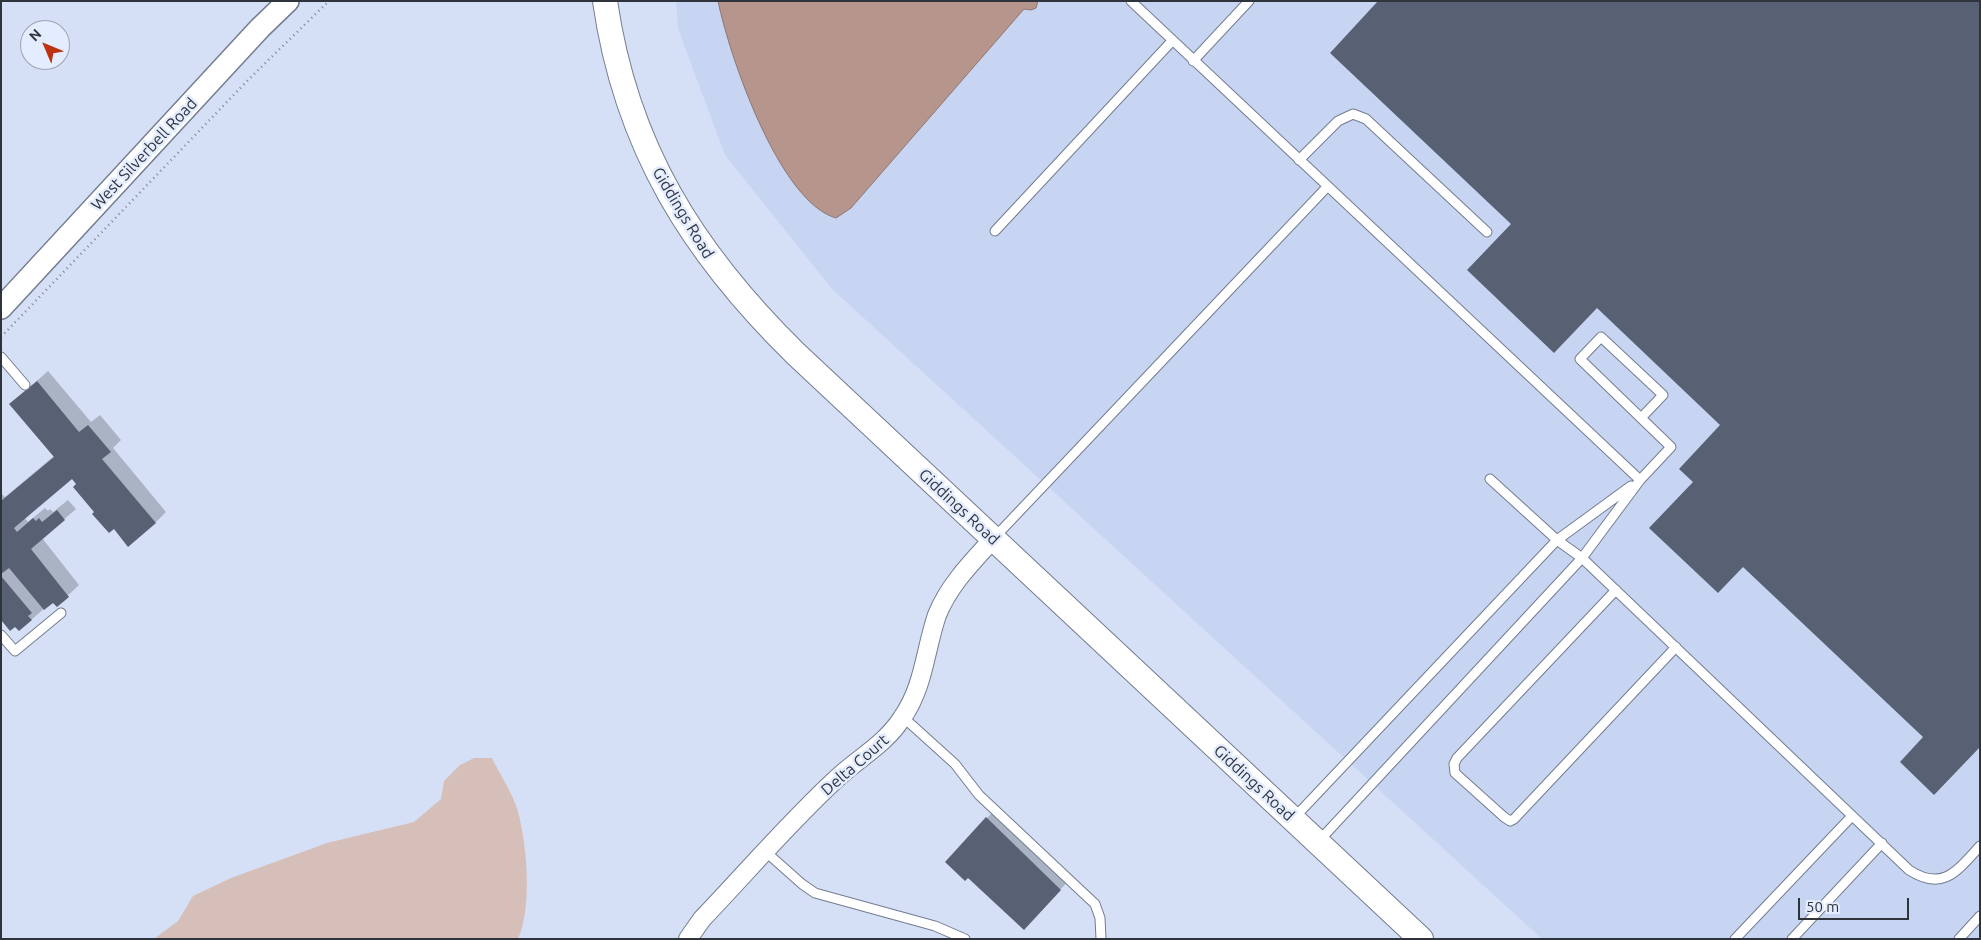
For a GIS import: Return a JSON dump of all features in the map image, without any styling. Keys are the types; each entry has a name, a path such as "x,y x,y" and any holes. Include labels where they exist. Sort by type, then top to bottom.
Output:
{"main road":[{"name":"Giddings Road","path":"605,1 616,59 638,127 664,186 706,254 767,326 1421,939"}],"street":[{"name":"West Silverbell Road","path":"1,308 253,36 288,1"},
{"name":"Delta Court","path":"688,939 702,919 832,782 876,748 903,717 921,679 933,627 943,602 960,575 993,539"}],"lane":[{"path":"1130,1 1640,480"},
{"path":"1193,60 1249,1"},
{"path":"995,231 1172,41"},
{"path":"1299,160 1338,121 1353,114 1366,119 1487,232"},
{"path":"993,539 1327,186"},
{"path":"1318,842 1582,558 1640,480 1671,447 1641,418 1580,359 1601,337 1664,395 1641,418"},
{"path":"1,357 25,385"},
{"path":"1490,478 1557,540 1582,558 1909,870 1922,878 1933,881 1947,876 1964,863 1980,846"},
{"path":"1293,819 1557,540 1640,480"},
{"path":"1616,590 1457,758 1454,764 1455,773 1510,821 1514,820 1676,647"},
{"path":"1,635 15,651 61,613"},
{"path":"903,717 955,764 979,796 1095,904 1100,918 1101,939"},
{"path":"1735,939 1852,816"},
{"path":"1792,939 1882,843"},
{"path":"766,852 815,893 935,926 965,939"},
{"path":"1959,939 1980,916"}],"path":[{"path":"1,337 230,98 295,32 329,1"}],"shaded area":[{"path":"676,1 1980,1 1980,939 1542,939 832,289 725,155 678,29"},
{"path":"718,1 1038,1 1036,8 1031,10 1024,9 851,208 836,218 815,206 795,185 777,157 745,89"},
{"path":"474,758 492,758 513,797 519,816 525,851 527,891 523,926 518,939 154,939 178,921 193,896 231,878 327,843 414,822 441,799 444,781 460,765"}],"building":[{"path":"1378,1 1980,1 1980,747 1934,795 1900,762 1923,737 1743,567 1718,593 1649,528 1693,482 1679,469 1720,425 1597,308 1554,353 1467,270 1511,224 1330,53"},
{"path":"37,381 79,432 88,425 111,452 102,459 156,523 128,547 114,529 109,533 92,514 94,512 73,487 76,484 72,479 14,528 17,532 33,518 36,521 39,518 42,522 57,510 65,520 31,549 69,597 57,607 53,603 44,610 9,568 1,574 1,501 54,457 9,404"},
{"path":"1,576 32,613 28,616 32,620 19,631 15,627 10,631 1,620"},
{"path":"986,817 1061,890 1024,930 968,878 965,881 945,862"}]}
